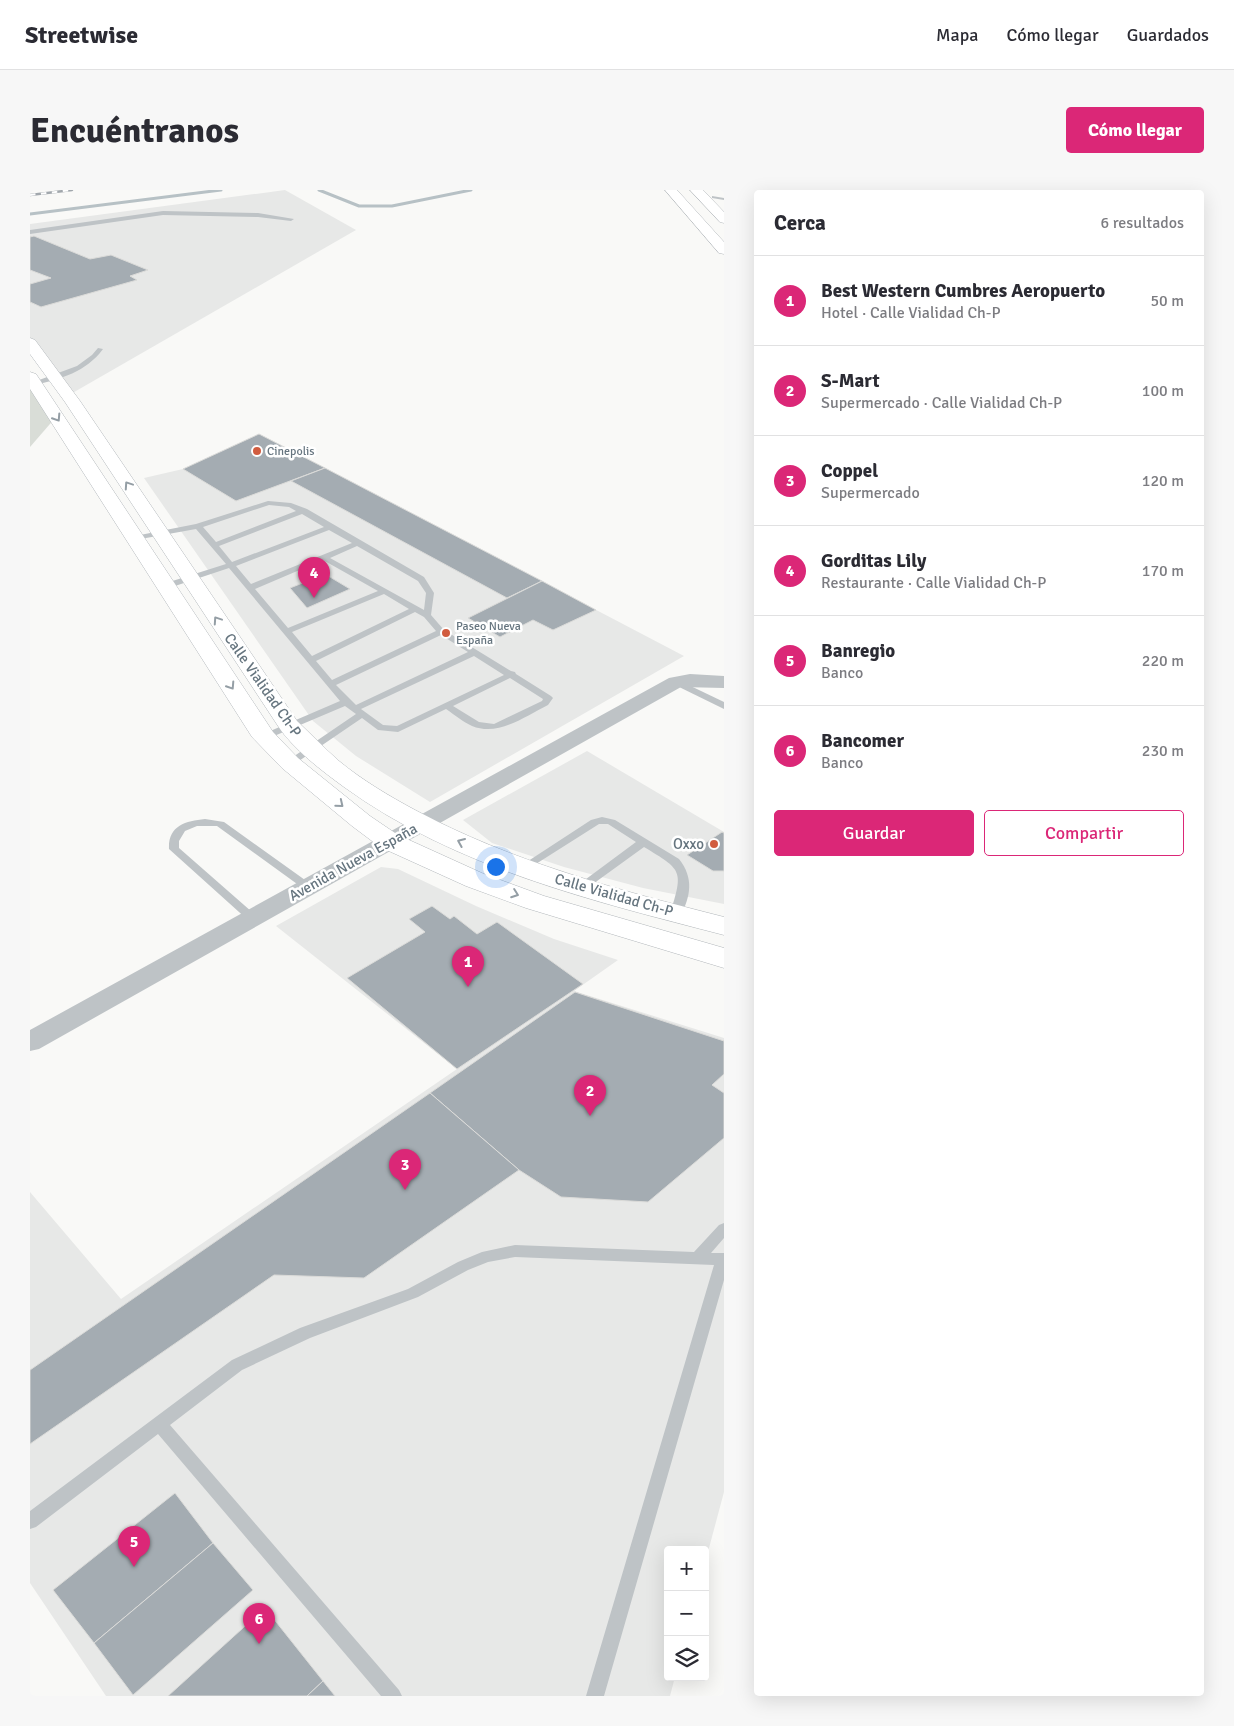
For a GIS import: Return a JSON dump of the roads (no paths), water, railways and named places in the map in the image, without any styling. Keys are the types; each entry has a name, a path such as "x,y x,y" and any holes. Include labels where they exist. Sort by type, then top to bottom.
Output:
{"main road":[{"path":"671,190 724,250"},
{"path":"680,190 724,238"},
{"path":"696,190 724,219"},
{"path":"715,195 724,206"},
{"name":"Calle Vialidad Ch-P","path":"30,344 40,379 135,538 264,737 290,763 390,842 475,880 535,902 724,958"},
{"name":"Calle Vialidad Ch-P","path":"40,379 161,533 289,726 310,750 356,786 421,824 524,867 582,887 724,926"},
{"path":"604,923 724,974"}],"street":[{"path":"676,682 690,680 724,682"},
{"name":"Avenida Nueva España","path":"30,1042 676,682"}],"lane":[{"path":"30,232 163,213 258,215 291,219"},
{"path":"40,379 85,363 96,355 100,349"},
{"path":"135,538 198,526 268,503 286,503 304,511 421,579 430,593 428,616"},
{"path":"215,545 304,511"},
{"path":"198,526 346,702 381,728 398,729 512,674"},
{"path":"166,586 231,565 330,526"},
{"path":"250,588 358,543"},
{"path":"323,557 428,616 441,632 547,696 548,700 496,727 490,728 476,726 447,706"},
{"path":"287,631 384,592"},
{"path":"310,660 415,609"},
{"path":"330,684 441,632"},
{"path":"290,763 310,750 358,712 474,653"},
{"path":"676,682 724,706"},
{"path":"264,737 346,702"},
{"path":"524,867 595,822 602,820 611,822 675,861 685,874 686,880 676,914"},
{"path":"253,918 174,849 172,841 176,833 187,825 203,821 220,824 308,887"},
{"path":"582,887 643,842"},
{"path":"697,1258 724,1229"},
{"path":"30,1521 237,1365 272,1346 413,1293 463,1266 487,1256 515,1250 586,1255 723,1259 595,1696"},
{"path":"158,1423 393,1696"}],"waterway":[{"path":"30,214 221,190"},
{"path":"319,190 359,206 392,206 471,190"}],"railway":[{"path":"30,195 72,190"}],"place":[{"name":"Cinepolis","path":"257,451"},
{"name":"Gorditas Lily","path":"314,598"},
{"name":"Paseo Nueva España","path":"446,633"},
{"name":"Oxxo","path":"714,844"},
{"name":"Best Western Cumbres Aeropuerto","path":"468,987"},
{"name":"S-Mart","path":"590,1116"},
{"name":"Coppel","path":"405,1190"},
{"name":"Banregio","path":"134,1567"},
{"name":"Bancomer","path":"259,1644"}]}
